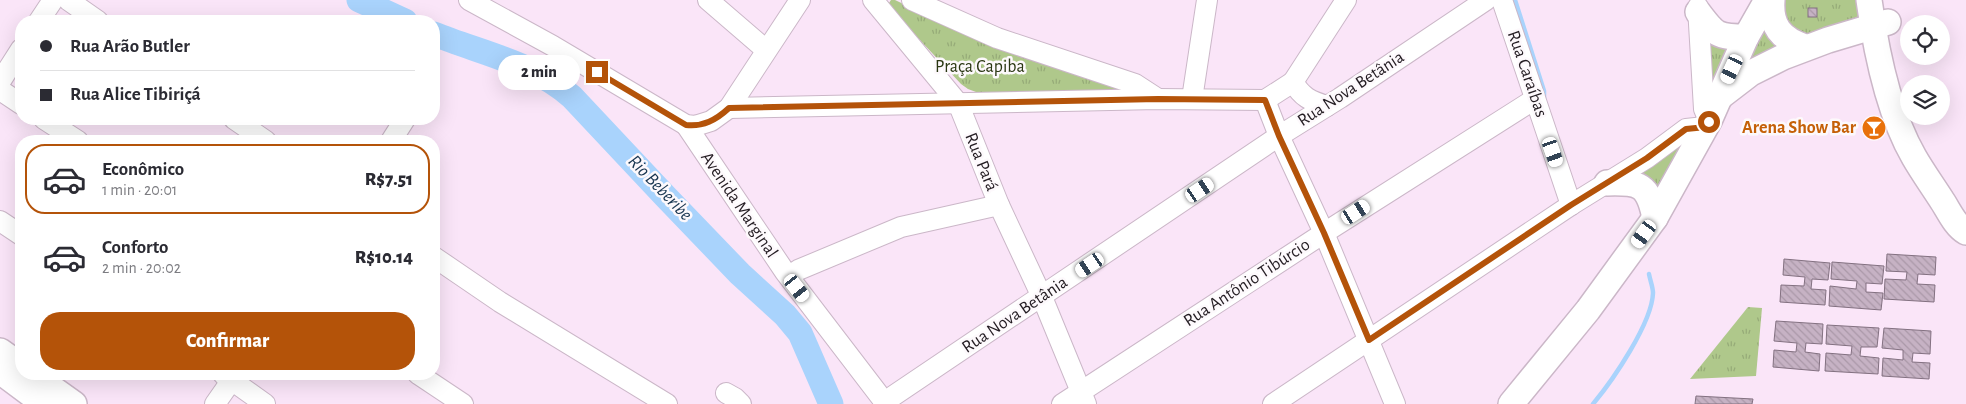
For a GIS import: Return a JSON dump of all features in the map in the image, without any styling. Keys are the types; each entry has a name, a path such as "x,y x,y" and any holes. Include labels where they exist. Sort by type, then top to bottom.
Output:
{"main road":[{"path":"1511,404 1588,310 1655,218 1707,124 1746,37 1766,0"},
{"path":"1772,0 1777,29 1791,42 1805,47"},
{"path":"1869,0 1883,16 1900,75"},
{"path":"1698,6 1716,34 1726,37 1746,37"},
{"path":"1719,97 1751,73 1805,47 1883,16"},
{"path":"1883,16 1887,86 1902,134 1914,157 1963,218"},
{"path":"1916,125 1920,136 1963,218"},
{"path":"1607,183 1632,183 1642,188 1650,196 1655,218"},
{"path":"0,351 15,361"},
{"path":"0,371 44,404"},
{"path":"43,380 74,404"}],"street":[{"path":"43,15 53,0"},
{"path":"68,0 89,15"},
{"path":"469,0 552,46 686,125 695,126 711,121 729,108 800,0"},
{"path":"708,0 766,50"},
{"name":"Rua Pará","path":"873,0 958,103 999,205 1042,297 1083,396"},
{"path":"912,0 997,38 1135,84 1158,99"},
{"path":"1192,99 1208,0"},
{"path":"729,108 1158,99 1265,100 1293,82 1346,0"},
{"name":"Rua Nova Betânia","path":"890,400 1279,136 1486,0"},
{"name":"Rua Caraíbas","path":"1502,0 1571,205"},
{"path":"1273,404 1571,205 1647,158 1686,129 1707,124 1704,109 1698,6"},
{"path":"0,82 15,58"},
{"path":"1293,82 1305,98 1327,106"},
{"path":"0,90 15,100"},
{"path":"1265,100 1395,404"},
{"name":"Rua Antônio Tibúrcio","path":"1062,404 1083,396 1537,105"},
{"path":"53,125 69,135"},
{"path":"243,125 257,135"},
{"name":"Avenida Marginal","path":"686,125 785,272 890,400"},
{"name":"Rua Pará","path":"798,270 901,227 999,205"},
{"path":"0,221 15,231"},
{"path":"440,261 500,302 667,404"},
{"path":"215,404 228,380"},
{"path":"235,380 265,404"},
{"path":"427,380 463,404"}],"green space":[{"name":"Praça Capiba","path":"891,0 895,0 962,32 1127,90 994,93 976,92 968,89 961,84 890,8 889,3"},
{"path":"1777,0 1863,0 1864,18 1815,36 1796,34 1776,2"},
{"path":"1763,23 1784,44 1734,73"},
{"path":"1703,27 1732,42 1712,87"},
{"path":"1686,137 1656,202 1638,175"},
{"path":"1748,307 1762,308 1756,376 1690,379"}],"building":[{"path":"1808,8 1817,8 1817,17 1808,17"},
{"path":"1887,254 1936,257 1935,275 1918,274 1917,284 1935,285 1934,302 1884,299 1885,279 1906,280 1907,272 1886,271"},
{"path":"1784,259 1830,263 1828,280 1812,279 1811,289 1826,290 1825,305 1780,302 1781,285 1804,286 1805,277 1783,275"},
{"path":"1832,262 1884,266 1882,284 1866,283 1866,292 1883,293 1881,310 1829,306 1830,286 1856,289 1857,281 1831,279"},
{"path":"1776,321 1823,324 1822,344 1806,343 1805,352 1820,354 1819,371 1773,367 1774,350 1796,352 1797,343 1774,341"},
{"path":"1827,325 1879,328 1877,347 1861,347 1860,356 1879,358 1878,374 1825,371 1826,353 1851,355 1852,346 1826,344"},
{"path":"1884,328 1931,331 1930,354 1913,353 1912,362 1930,363 1929,379 1882,376 1883,358 1903,360 1903,350 1882,348"},
{"path":"1696,396 1753,399 1752,404 1695,404"}],"waterway":[{"name":"Rio Beberibe","path":"359,0 392,15"},
{"path":"1515,0 1544,91 1544,101"},
{"name":"Rio Beberibe","path":"440,36 524,67 541,75 572,97 740,274 785,315 800,333 831,404"},
{"path":"1593,404 1621,366 1646,320 1653,293 1649,274"}],"place":[{"name":"Arena Show Bar","path":"1874,128"}],"route":[{"path":"597,72 686,125 695,126 721,116 729,108 1158,99 1265,100 1369,340 1571,205 1647,158 1686,129 1706,127 1709,122"}]}
